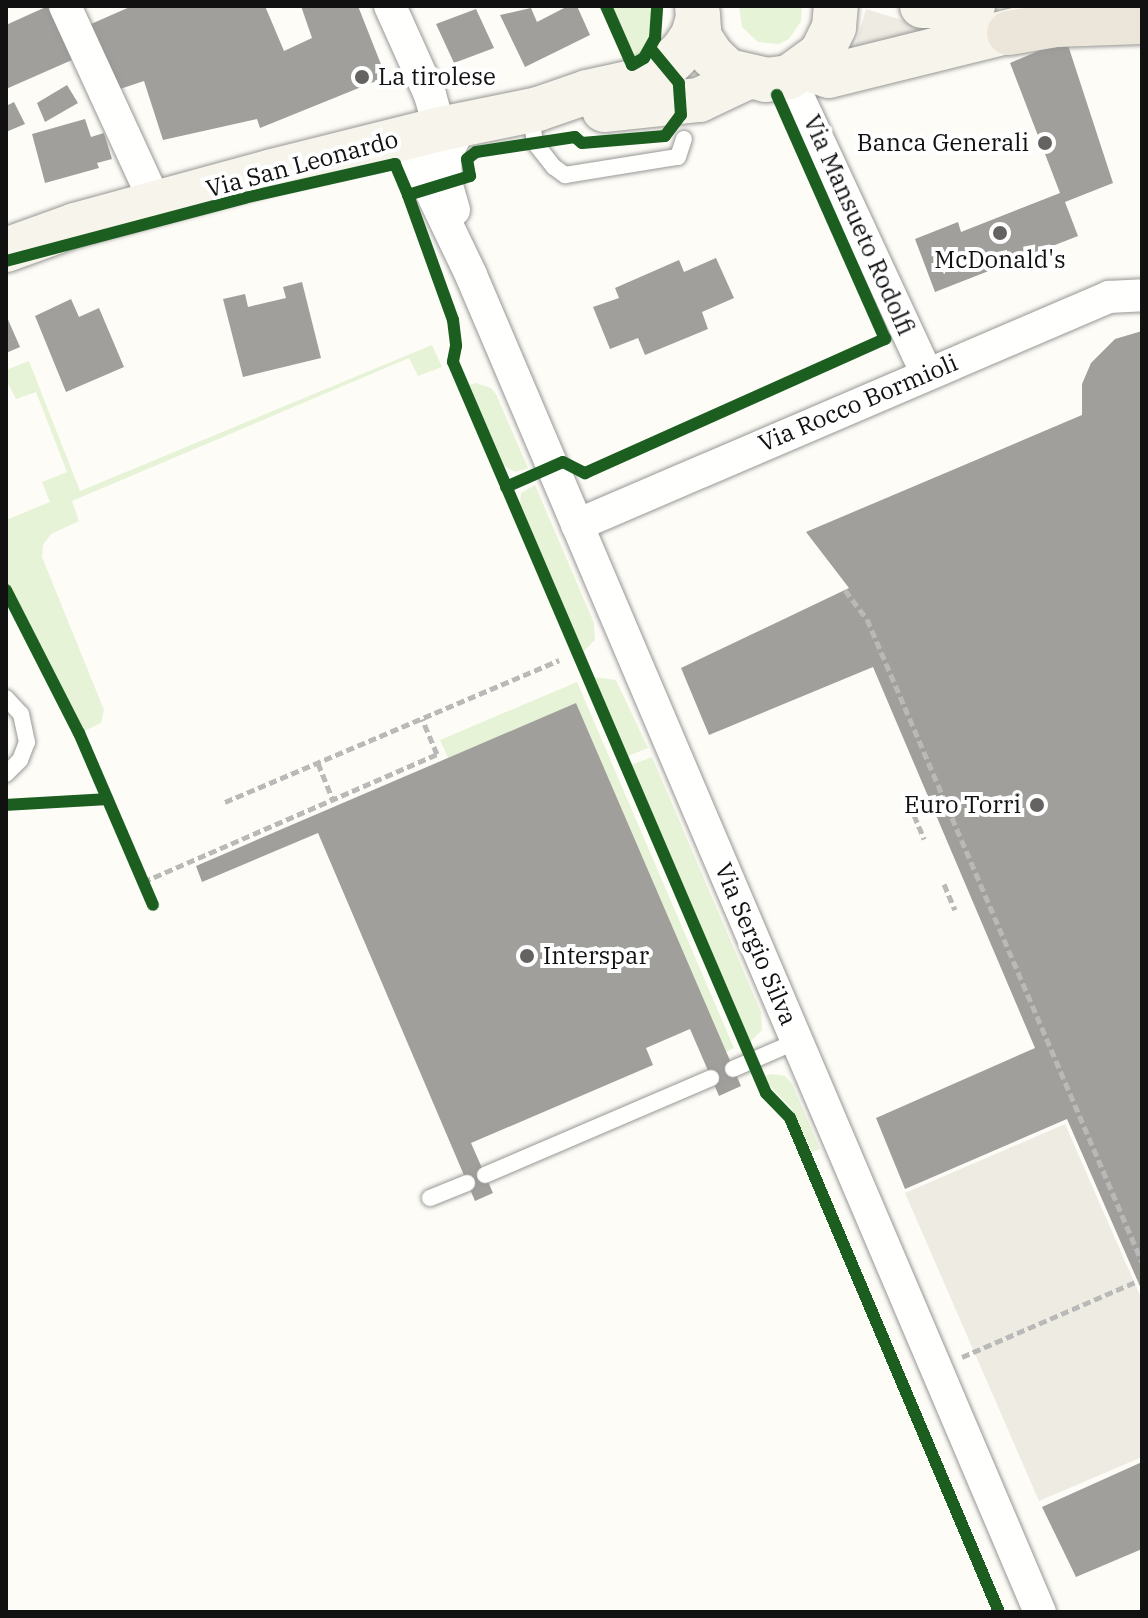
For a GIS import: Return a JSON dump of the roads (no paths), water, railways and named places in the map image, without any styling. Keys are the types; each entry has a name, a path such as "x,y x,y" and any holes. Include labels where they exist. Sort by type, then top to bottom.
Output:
{"highway":[{"path":"1009,33 1057,25 1142,22"}],"main road":[{"path":"797,73 828,43 834,27 836,6"},
{"path":"922,6 973,6"},
{"path":"697,11 700,38 712,56 728,71 746,78 766,80 797,73 829,76 1109,6"},
{"name":"Via San Leonardo","path":"6,250 75,225 155,202 436,130 530,111 657,73 683,50 693,35 697,11"},
{"name":"Via San Leonardo","path":"530,111 590,112 692,102 714,95 746,78"},
{"name":"Via San Leonardo","path":"6,237 75,225"}],"street":[{"path":"65,6 155,202"},
{"path":"390,6 430,95 436,130"},
{"name":"Via Mansueto Rodolfi","path":"797,73 830,161 927,374"},
{"name":"Via Sergio Silva","path":"436,130 471,275"},
{"name":"Via Sergio Silva","path":"436,130 445,156 446,182 471,275 1040,1612"},
{"name":"Via Rocco Bormioli","path":"577,525 1109,297 1142,295"}],"lane":[{"path":"530,111 535,143 554,167 565,175 678,157 684,139"},
{"path":"6,774 20,760 27,742 21,714 7,698"},
{"path":"733,1069 797,1041"},
{"path":"485,1175 711,1078"},
{"path":"430,1198 467,1183"}],"place":[{"name":"La tirolese","path":"362,77"},
{"name":"Banca Generali","path":"1045,143"},
{"name":"McDonald's","path":"1000,233"},
{"name":"Euro Torri","path":"1037,805"},
{"name":"Interspar","path":"527,956"}]}
